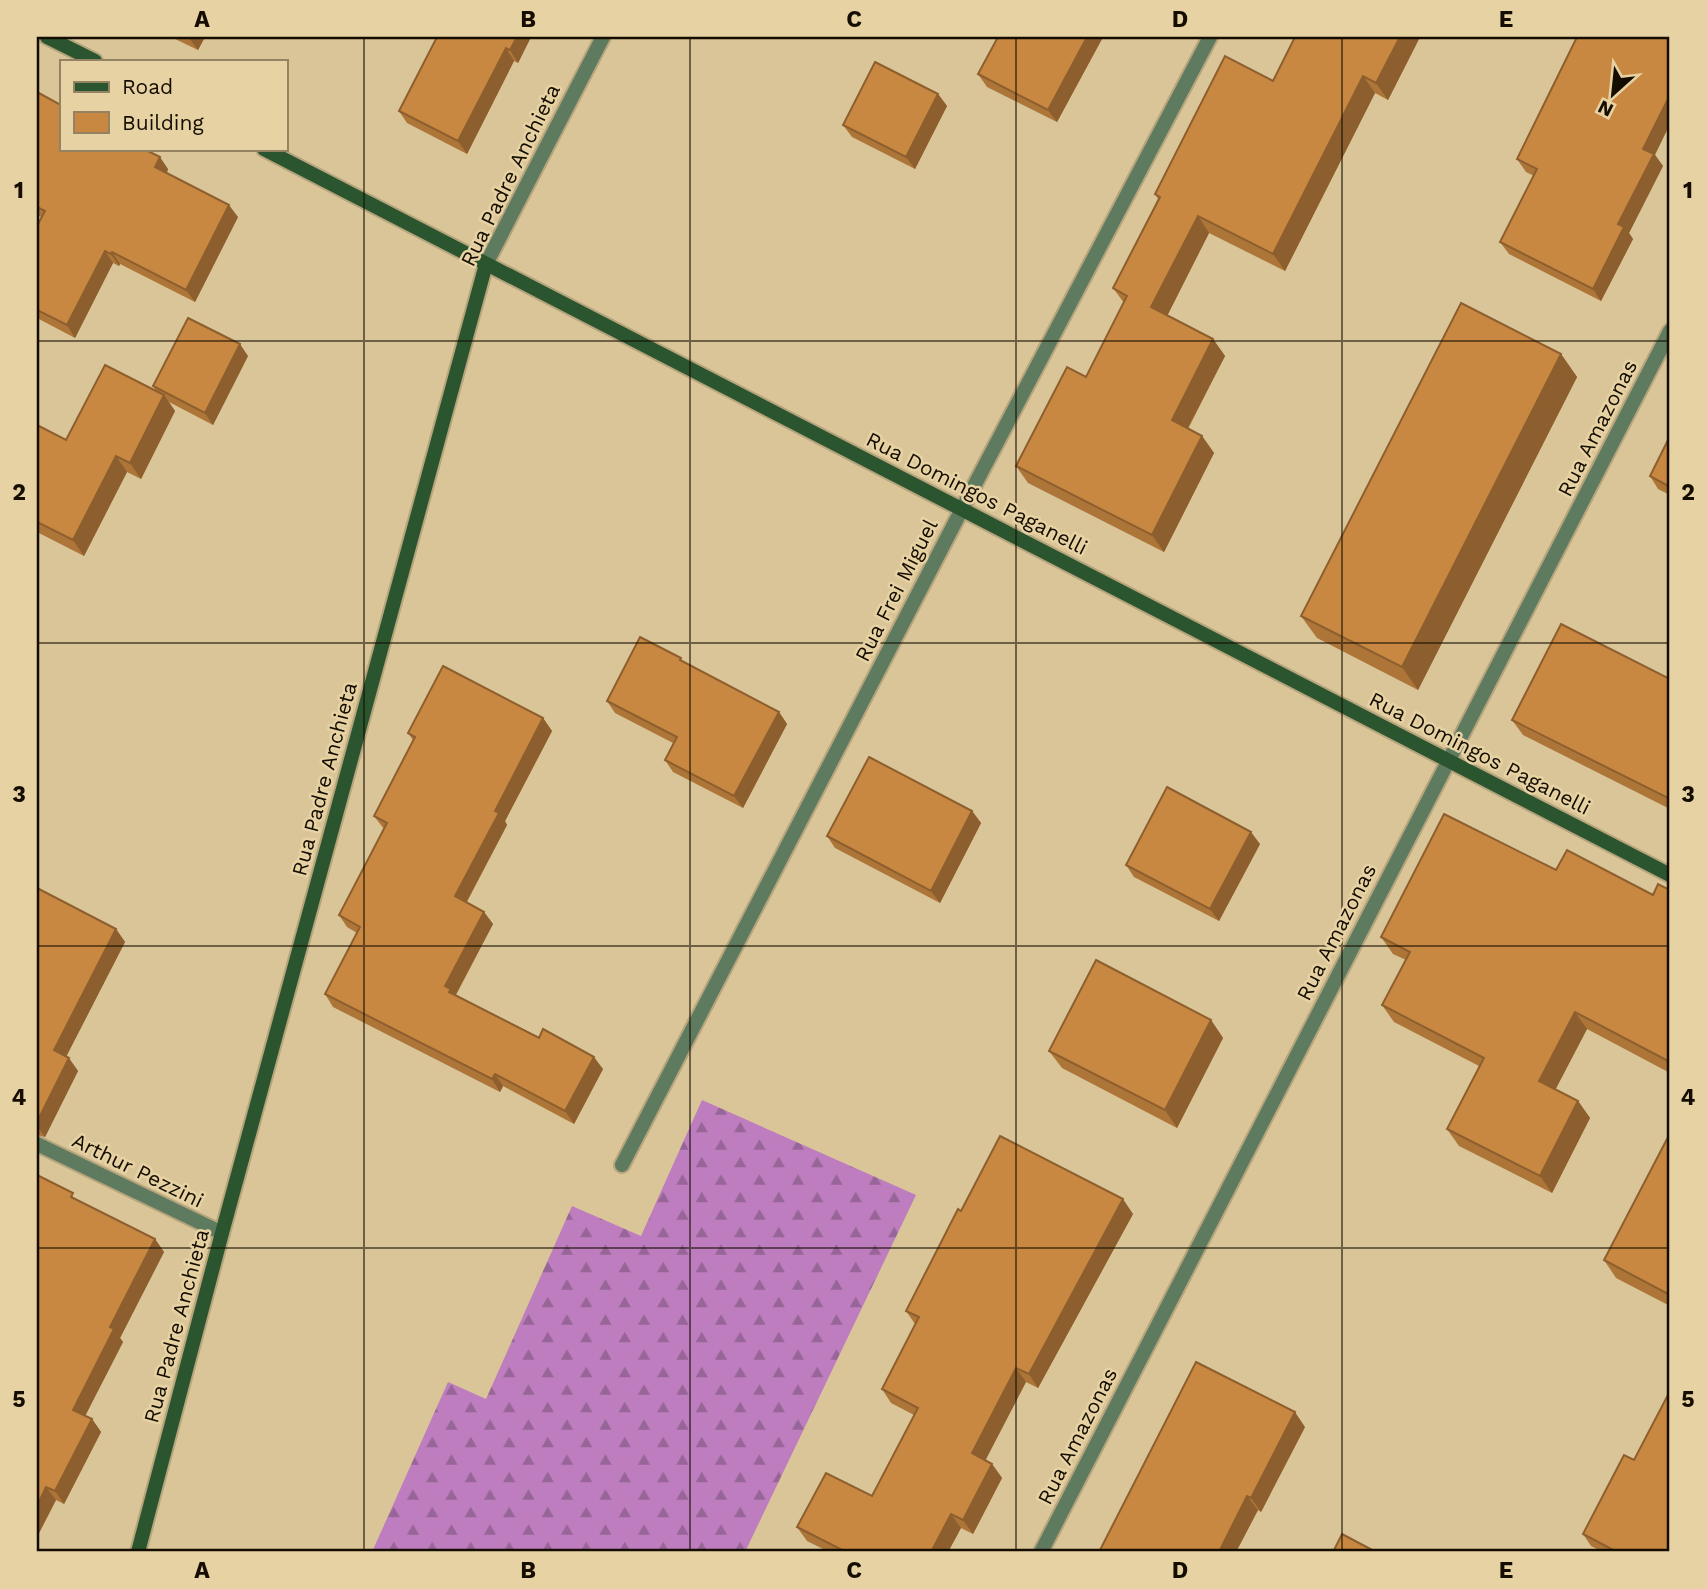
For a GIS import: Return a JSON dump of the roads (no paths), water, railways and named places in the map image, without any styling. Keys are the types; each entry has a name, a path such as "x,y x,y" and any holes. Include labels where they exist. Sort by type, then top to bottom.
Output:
{"street":[{"path":"47,37 92,60"},
{"name":"Rua Padre Anchieta","path":"138,1552 222,1233 486,264 603,37"},
{"name":"Rua Frei Miguel","path":"622,1165 1210,37"},
{"name":"Rua Domingos Paganelli","path":"266,150 1670,875"},
{"name":"Rua Amazonas","path":"1041,1552 1670,331"},
{"name":"Arthur Pezzini","path":"37,1144 222,1233"}]}
